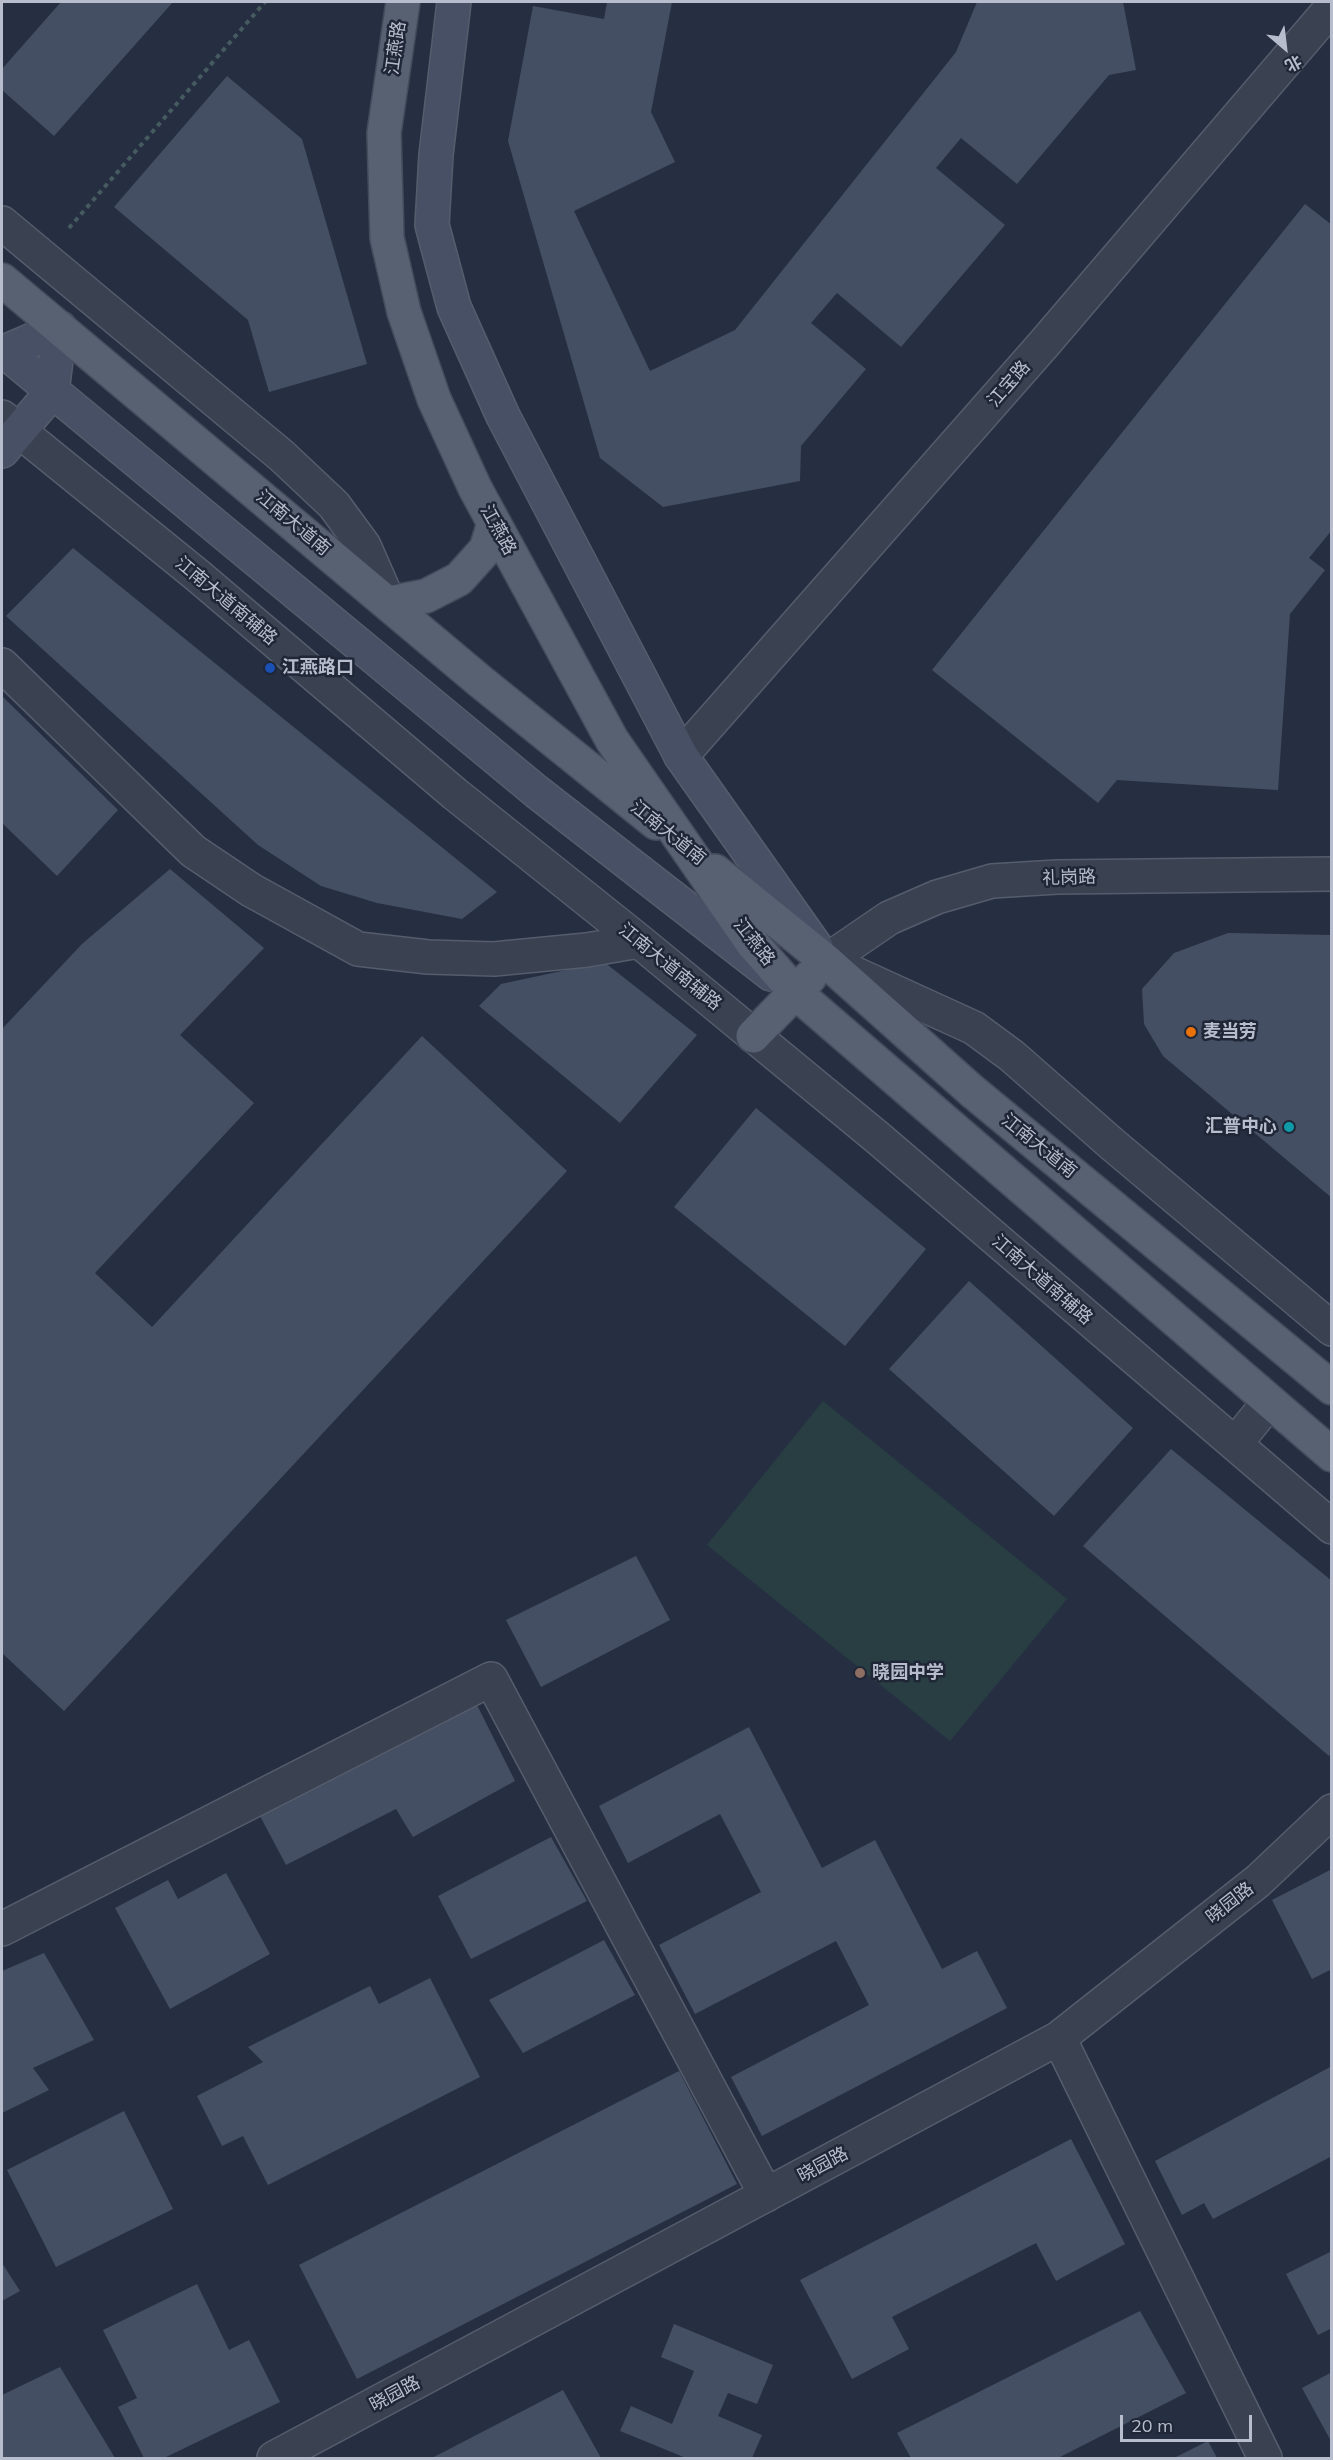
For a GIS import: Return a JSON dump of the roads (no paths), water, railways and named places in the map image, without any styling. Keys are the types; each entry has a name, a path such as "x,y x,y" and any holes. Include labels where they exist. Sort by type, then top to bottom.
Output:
{"main road":[{"name":"江燕路","path":"403,2 384,133 387,238 404,312 434,399 494,523 612,740 753,944 795,992"},
{"path":"454,2 436,155 432,225 454,307 503,416 681,756 826,961 753,1036"},
{"name":"江南大道南","path":"2,280 389,603 826,961 972,1091 1332,1388"},
{"path":"7,433 52,392 60,328 2,351 52,392 537,792 706,927 795,992 1332,1455"},
{"path":"389,603 426,596 459,579 486,549 494,523"}],"street":[{"name":"江宝路","path":"681,756 1043,345 1332,7"},
{"path":"2,223 282,456 334,505 364,546 389,603"},
{"name":"江南大道南辅路","path":"7,433 197,575 455,794 639,941 878,1138 1332,1527"},
{"path":"2,665 194,851 251,890 358,949 428,957 494,959 587,950 639,941"},
{"name":"礼岗路","path":"826,961 889,918 937,897 992,881 1057,877 1332,874"},
{"path":"826,961 974,1028 1012,1056 1112,1144 1332,1329"},
{"path":"1304,1365 1332,1334"},
{"path":"1235,1444 1269,1402"},
{"path":"2,1929 491,1679 766,2195"},
{"name":"晓园路","path":"274,2458 1059,2037 1258,1881 1332,1811"},
{"path":"1059,2037 1265,2458"}],"place":[{"name":"江燕路口","path":"270,668"},
{"name":"麦当劳","path":"1191,1032"},
{"name":"汇普中心","path":"1289,1127"},
{"name":"晓园中学","path":"860,1673"}]}
